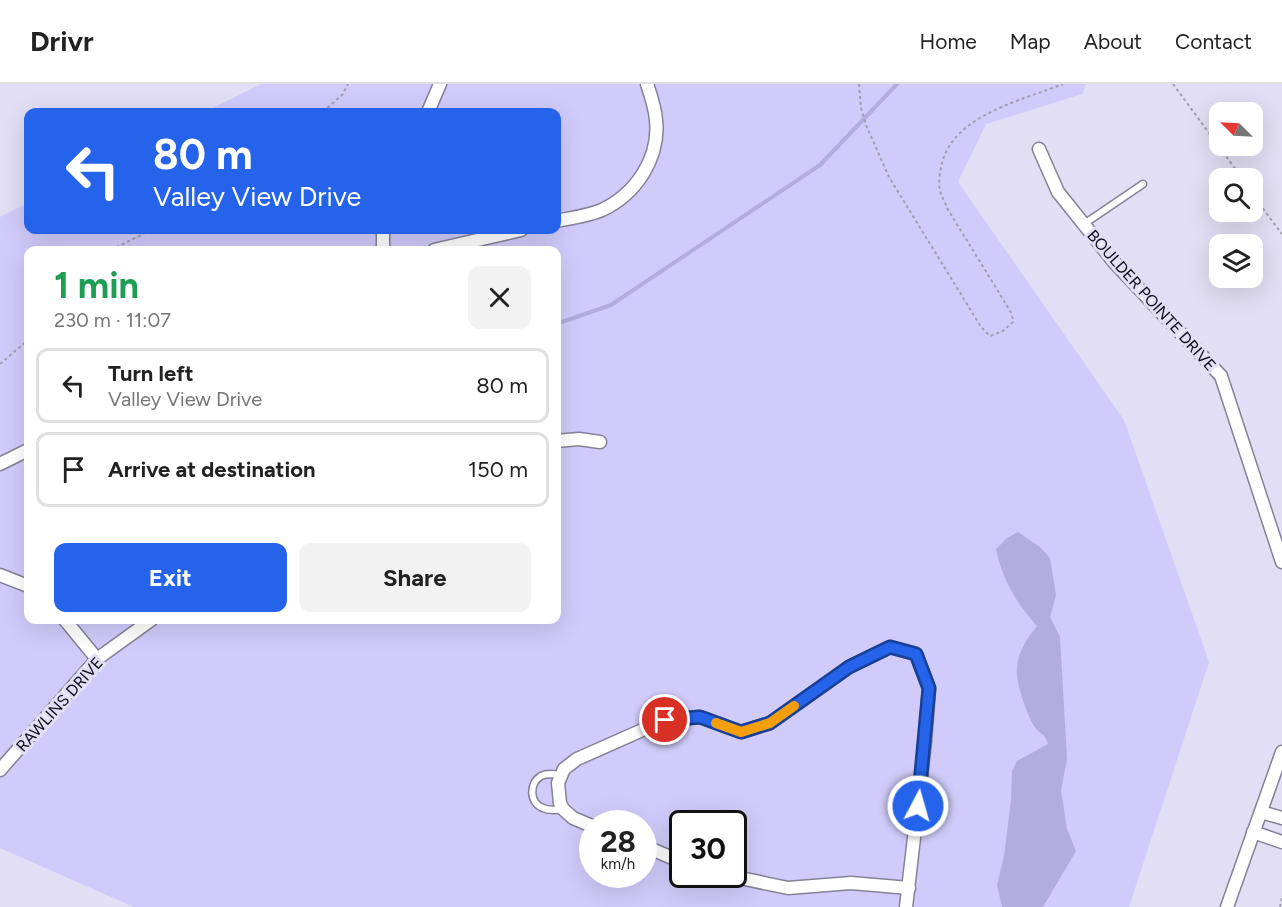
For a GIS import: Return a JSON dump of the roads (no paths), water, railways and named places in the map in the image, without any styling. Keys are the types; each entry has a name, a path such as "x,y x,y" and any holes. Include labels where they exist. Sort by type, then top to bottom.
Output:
{"street":[{"path":"430,108 440,84"},
{"path":"561,220 600,210 628,192 638,181 648,165 656,137 654,104 647,84"},
{"name":"BOULDER POINTE DRIVE","path":"1040,149 1058,192 1114,262 1221,376 1282,562"},
{"path":"451,246 504,234"},
{"path":"561,441 579,439 600,442"},
{"path":"0,464 24,452"},
{"path":"0,575 24,584"},
{"path":"68,624 97,659"},
{"name":"RAWLINS DRIVE","path":"0,770 97,659 145,624"},
{"path":"579,821 563,809 558,783 564,769 577,759 665,720 700,717 741,732 770,723 849,667 890,647 916,654 929,688 906,907"},
{"path":"1227,907 1282,752"},
{"path":"1261,812 1282,818"},
{"path":"1253,832 1282,842"},
{"path":"747,879 788,888 851,883 909,888"}],"lane":[{"path":"1084,224 1143,184"},
{"path":"561,775 549,774 538,778 534,783 532,795 534,801 544,809 563,809"}],"waterway":[{"path":"561,322 611,305 820,165 897,84"}]}
